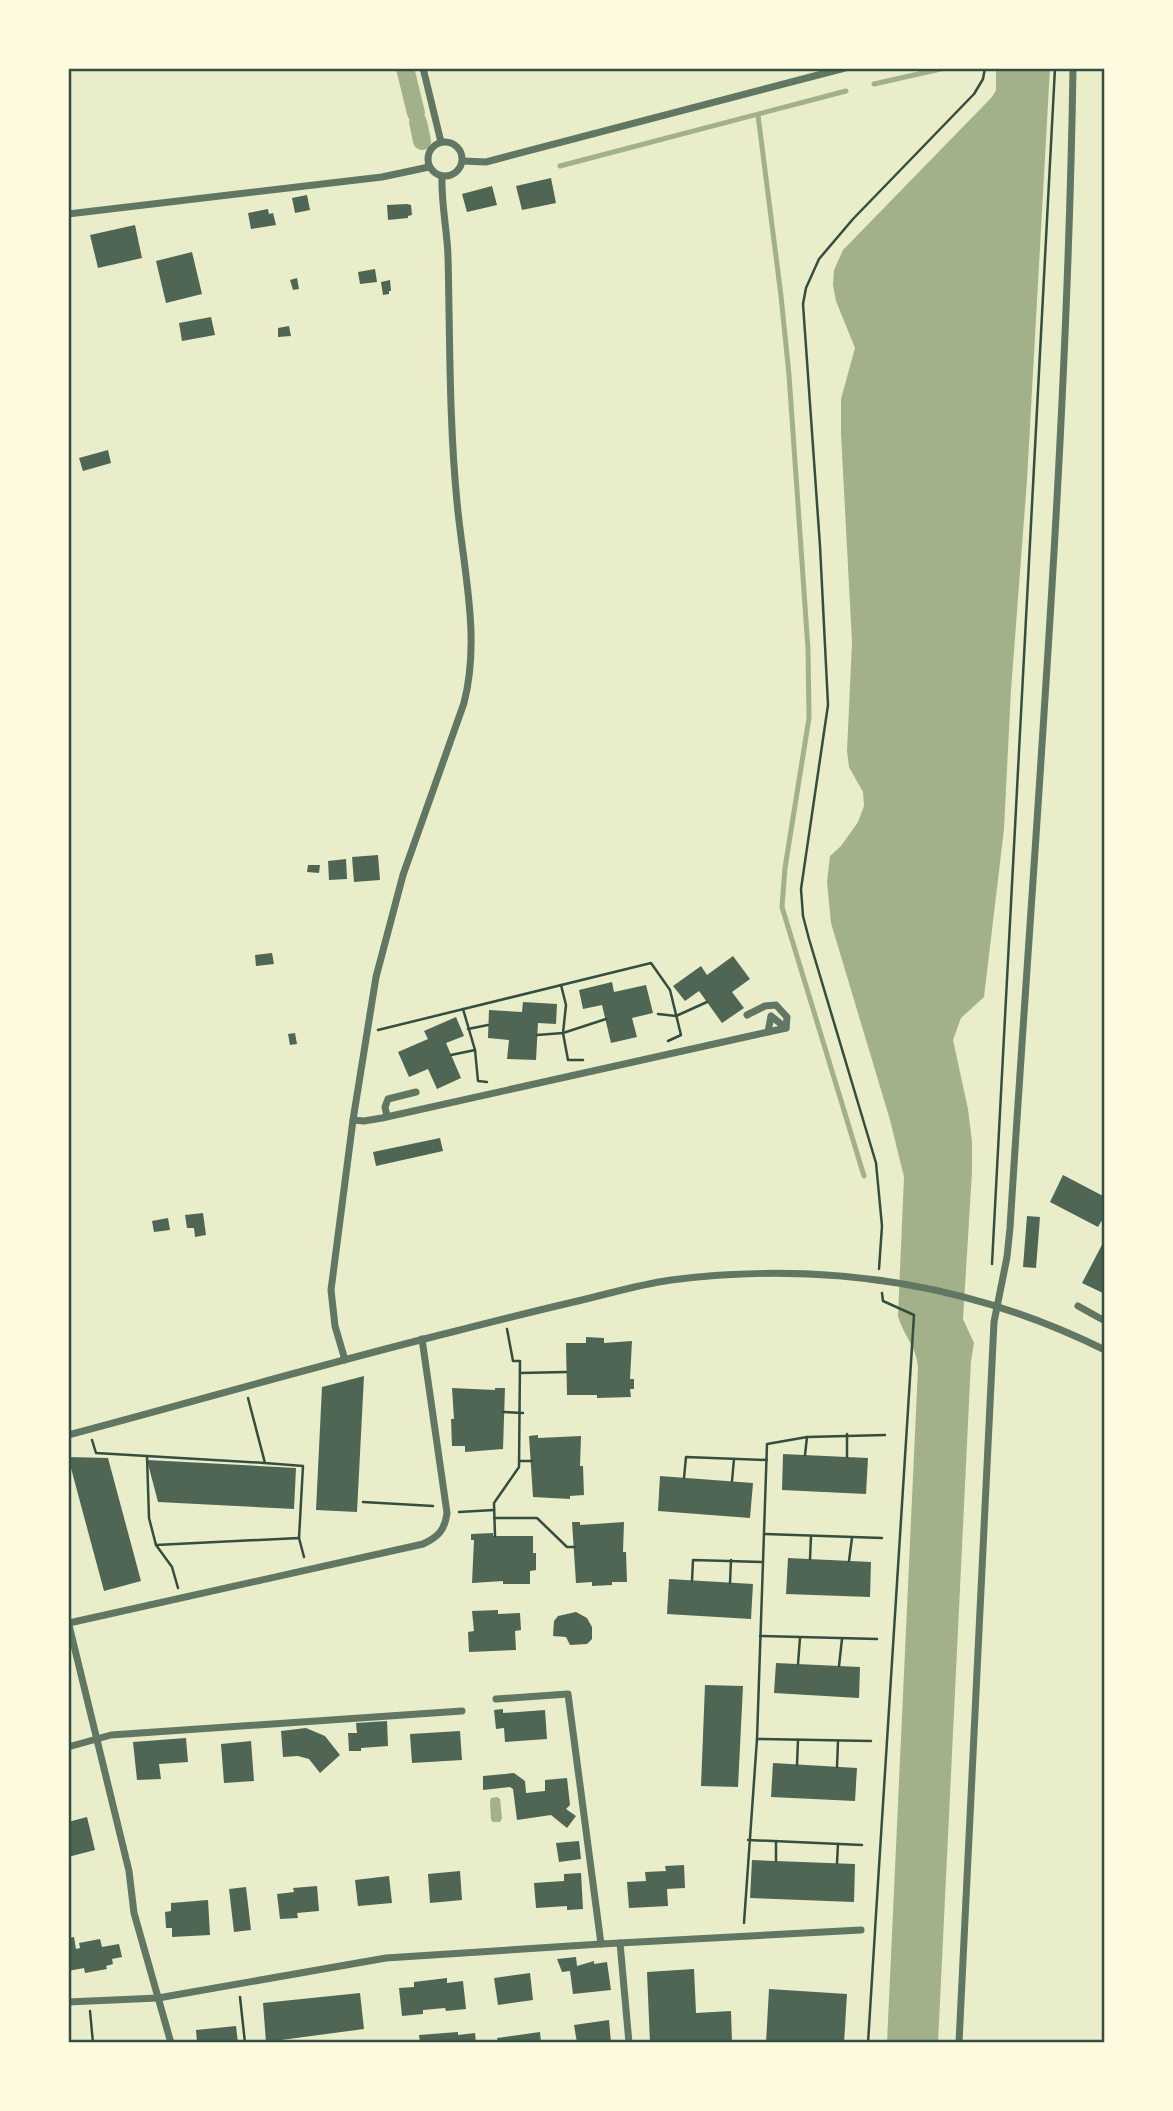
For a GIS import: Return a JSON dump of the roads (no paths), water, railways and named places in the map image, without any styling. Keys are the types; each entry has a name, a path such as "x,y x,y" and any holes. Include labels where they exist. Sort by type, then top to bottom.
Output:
{"street":[{"path":"423,68 441,142"},
{"path":"463,160 486,162 845,68"},
{"path":"959,2043 994,1322 1009,1238 1049,626 1068,257 1073,68"},
{"path":"441,142 456,145 463,160 456,173 442,176 429,167 429,153 434,145 441,142"},
{"path":"68,214 382,177 429,167"},
{"path":"345,1360 335,1326 331,1290 353,1121 383,942 403,875 464,703 470,670 470,617 450,408 448,244 442,176"},
{"path":"747,1015 765,1006 776,1005 787,1017 786,1028"},
{"path":"768,1032 771,1016 786,1028"},
{"path":"353,1121 387,1116 786,1028"},
{"path":"387,1116 385,1107 388,1099 416,1091"},
{"path":"68,1436 504,1319 670,1281 745,1274 868,1279 968,1296 1027,1316 1105,1350"},
{"path":"1078,1306 1105,1321"},
{"path":"171,2043 134,1913 129,1871 69,1621 423,1544 439,1535 444,1528 447,1510 422,1339"},
{"path":"496,1699 568,1694 601,1944"},
{"path":"68,1747 111,1735 462,1710"},
{"path":"68,2002 158,1998 386,1958 861,1930"},
{"path":"620,1943 629,2043"}],"waterway":[{"path":"405,68 416,113"},
{"path":"874,84 945,68"},
{"path":"560,166 846,91"},
{"path":"758,115 789,375 808,649 809,718 785,868 782,907 864,1176"},
{"path":"418,122 422,141"}]}
